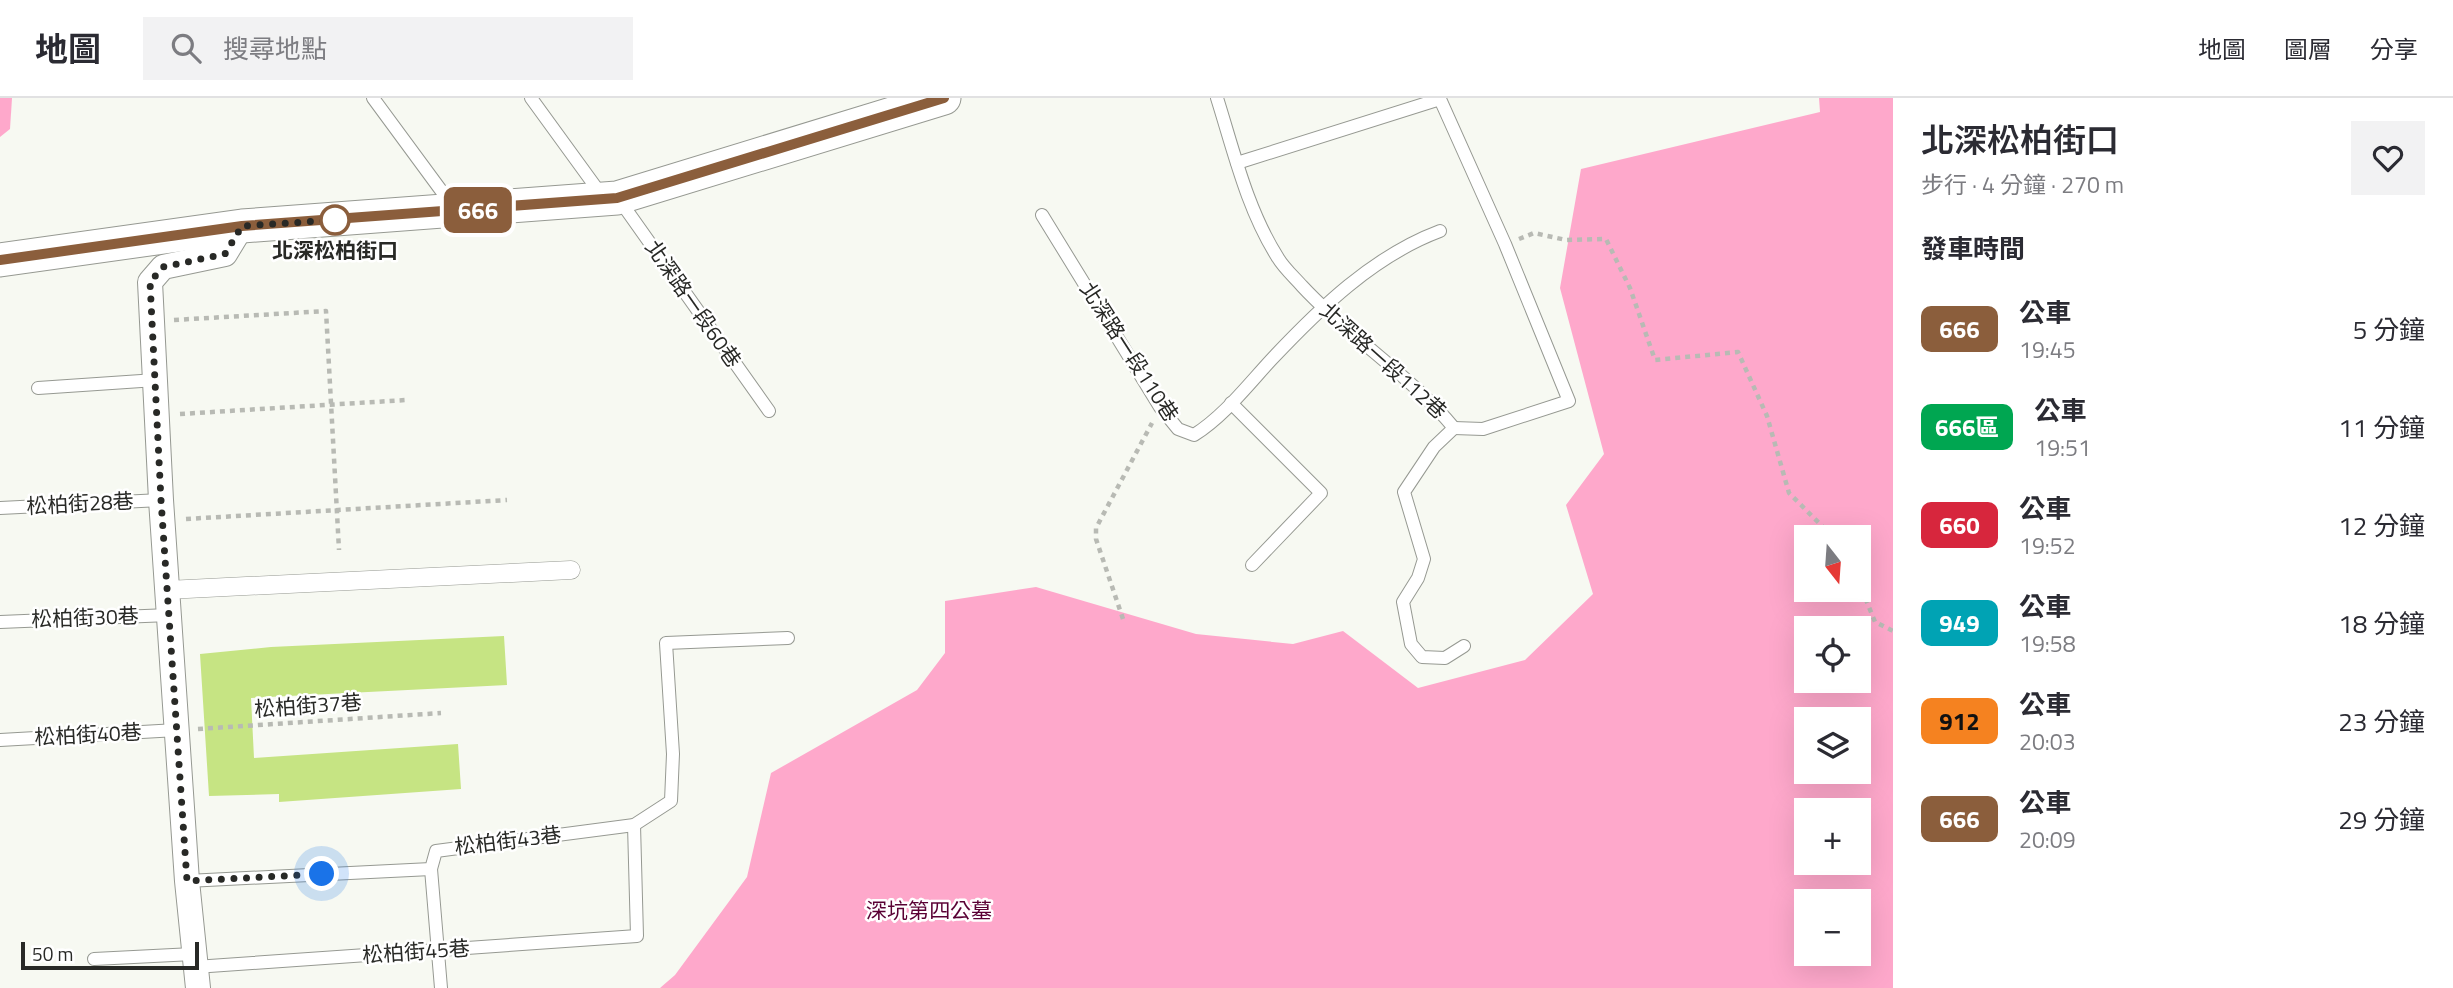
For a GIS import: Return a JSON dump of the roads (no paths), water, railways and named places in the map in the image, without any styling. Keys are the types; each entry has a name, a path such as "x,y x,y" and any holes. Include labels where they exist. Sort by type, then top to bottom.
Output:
{"main road":[{"path":"0,260 242,226 457,212 611,198 900,105 944,98"}],"street":[{"path":"195,970 167,590 150,282 163,267 225,254 242,226"},
{"path":"167,590 571,570"}],"lane":[{"path":"373,98 457,212"},
{"name":"北深路一段60巷","path":"531,98 611,198 769,411"},
{"name":"北深路一段112巷","path":"1217,98 1253,210 1279,259 1321,307 1364,347 1432,401 1454,428 1434,447 1405,492 1424,559 1418,578 1403,602 1411,644 1422,657 1444,658 1464,646"},
{"path":"1237,163 1440,99 1505,244 1569,401 1483,429 1454,428"},
{"name":"北深路一段110巷","path":"1042,215 1160,407 1178,429 1194,435 1209,425 1231,403 1321,307 1411,242 1440,231"},
{"path":"38,388 156,380"},
{"path":"1231,403 1321,493 1252,565"},
{"name":"松柏街28巷","path":"0,508 162,511"},
{"name":"松柏街30巷","path":"0,622 169,615"},
{"path":"634,825 671,801 673,754 666,643 788,638"},
{"name":"松柏街40巷","path":"0,740 177,730"},
{"name":"松柏街43巷","path":"187,881 431,869 436,851 634,825"},
{"name":"松柏街45巷","path":"94,959 195,970 637,936 634,825"},
{"path":"431,869 441,988"}],"place":[{"name":"北深松柏街口","path":"335,220"}],"park label":[{"name":"深坑第四公墓","path":"929,911"}]}
